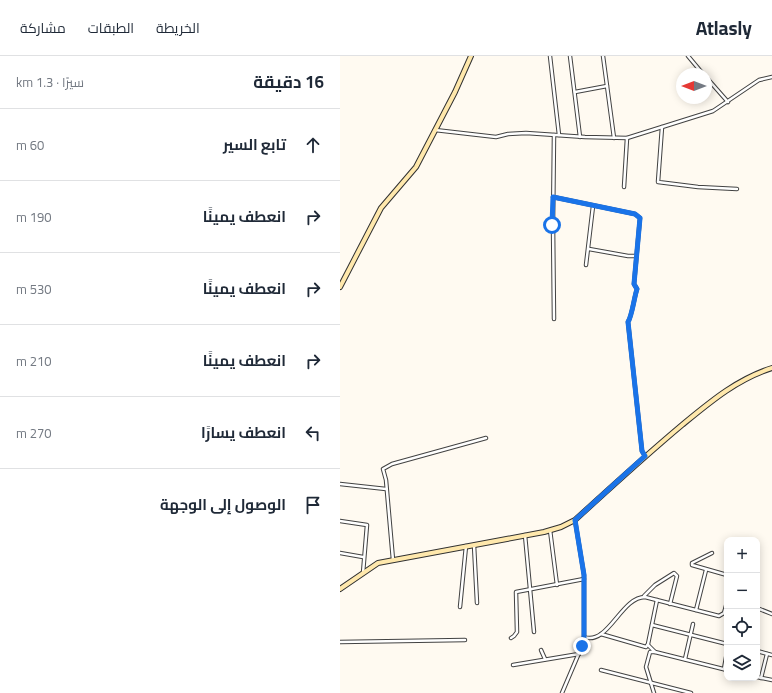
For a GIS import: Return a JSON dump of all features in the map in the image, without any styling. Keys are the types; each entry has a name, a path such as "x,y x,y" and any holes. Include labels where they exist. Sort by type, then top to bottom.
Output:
{"street":[{"path":"340,287 381,208 416,167 455,92 471,56"},
{"path":"550,56 559,136"},
{"path":"570,56 580,137"},
{"path":"603,56 614,138"},
{"path":"688,56 698,68"},
{"path":"435,130 496,137 514,133 627,138 713,111 759,80 772,77"},
{"path":"712,84 728,102"},
{"path":"575,92 607,86"},
{"path":"662,127 658,182 698,187 737,188"},
{"path":"554,135 554,319"},
{"path":"624,187 627,138"},
{"path":"553,197 635,214 640,218 634,284 637,289 631,308 631,317 628,322 642,451 645,456"},
{"path":"586,265 593,206"},
{"path":"589,249 636,256"},
{"path":"340,588 378,563 550,530 575,520 645,456 736,384 755,373 772,368"},
{"path":"393,560 384,468 486,438"},
{"path":"340,484 386,489"},
{"path":"562,693 579,654 584,637 584,579 575,520"},
{"path":"340,521 367,525 364,573"},
{"path":"550,530 557,585"},
{"path":"525,535 534,632"},
{"path":"474,545 477,603"},
{"path":"460,607 466,546"},
{"path":"712,553 691,564 693,566 724,574"},
{"path":"340,554 364,557"},
{"path":"696,610 706,570"},
{"path":"643,597 655,585 674,573 677,577 670,604"},
{"path":"511,638 517,632 516,592 584,579"},
{"path":"584,637 594,638 601,634 629,605 638,598 643,597 721,616 725,609"},
{"path":"648,645 657,600"},
{"path":"760,609 772,614"},
{"path":"685,659 693,624"},
{"path":"652,625 724,643"},
{"path":"601,634 643,647 648,645"},
{"path":"340,642 466,640"},
{"path":"648,645 655,652"},
{"path":"541,650 545,659"},
{"path":"654,693 646,667 650,652 724,669"},
{"path":"760,652 772,655"},
{"path":"514,665 579,654"},
{"path":"767,654 762,678 772,680"},
{"path":"601,670 692,693"}],"route":[{"path":"552,225 553,197 635,214 640,218 634,284 637,289 631,308 631,317 628,322 642,451 645,456 575,520 584,575 584,637 582,646"}]}
